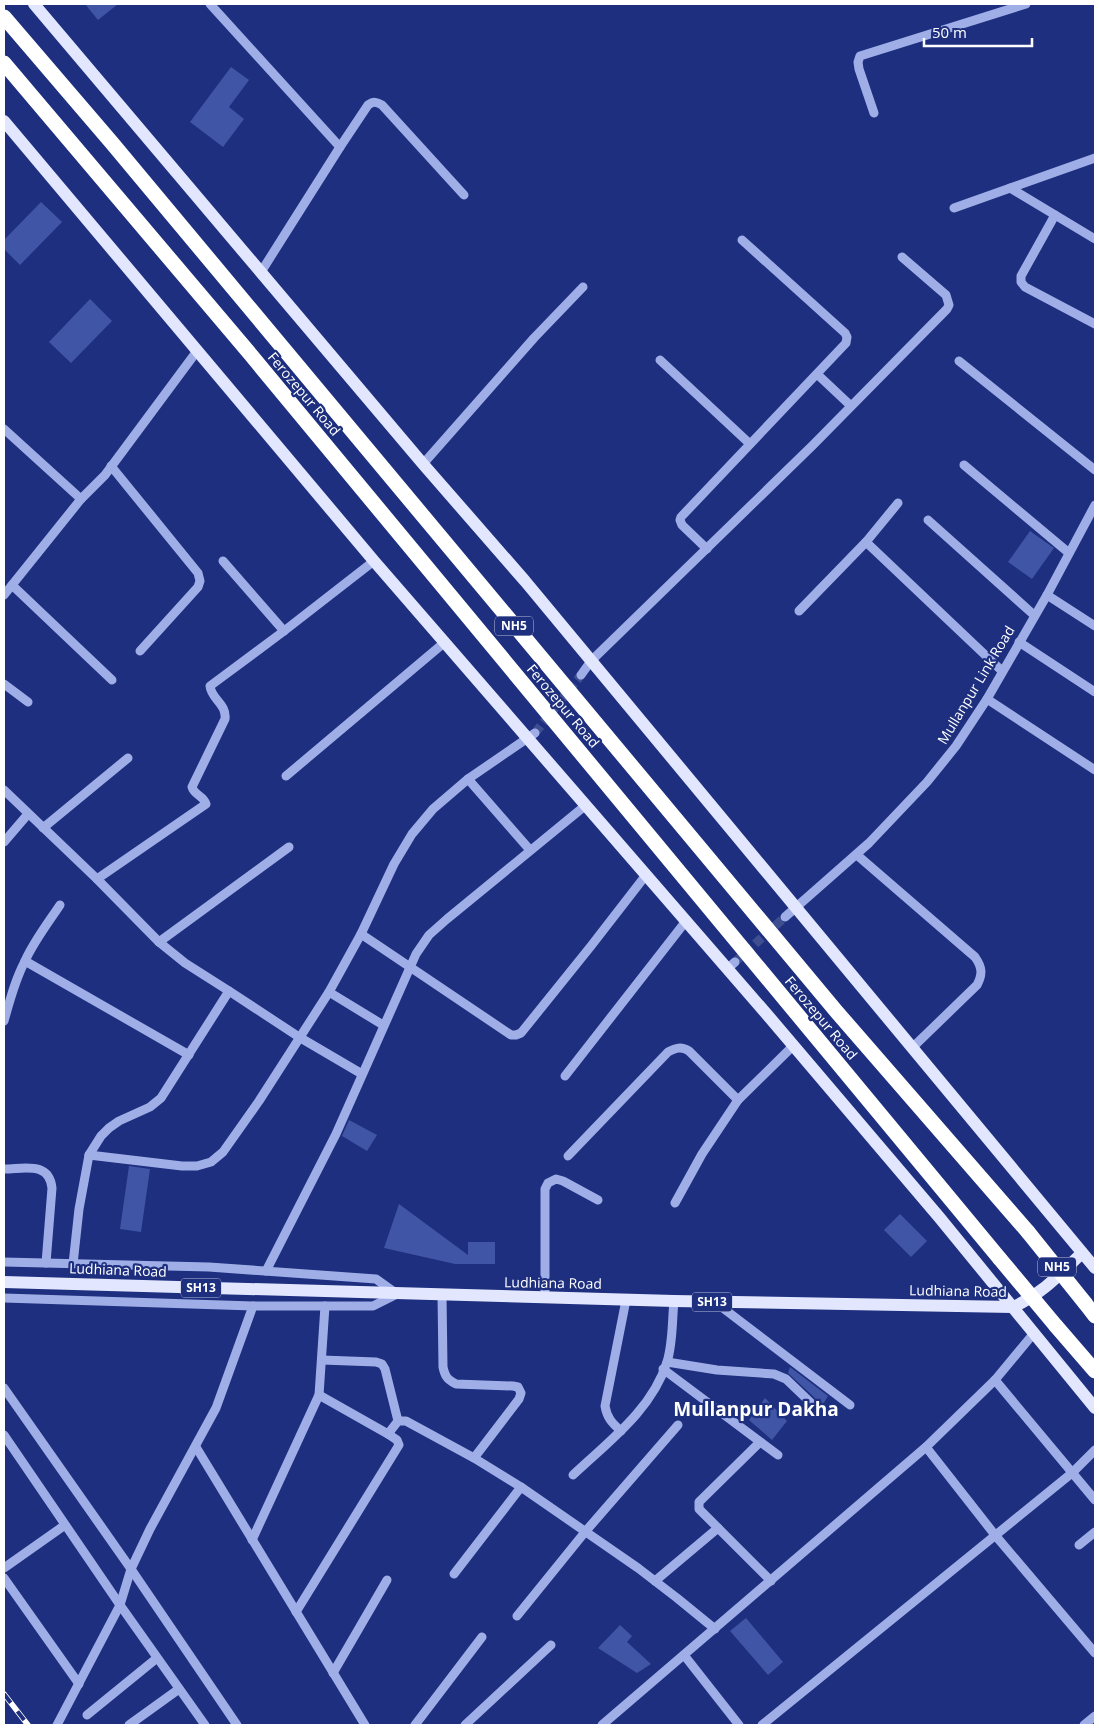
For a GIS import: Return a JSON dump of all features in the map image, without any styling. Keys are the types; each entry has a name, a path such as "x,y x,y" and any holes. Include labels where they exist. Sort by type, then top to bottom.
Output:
{"highway":[{"name":"NH5","path":"4,17 818,990 1028,1232 1095,1316"},
{"name":"Ferozepur Road","path":"4,63 251,355 1000,1259 1095,1371"}],"main road":[{"path":"34,4 508,562 1095,1268"},
{"path":"4,121 374,561 445,642 532,736 586,805 686,921 731,965 793,1046 939,1217 1095,1408"},
{"name":"Ludhiana Road","path":"4,1282 545,1298 1013,1307 1025,1302 1051,1284 1082,1253"}],"street":[{"path":"210,4 340,147"},
{"path":"874,113 859,69 858,62 860,56 1026,4"},
{"path":"261,272 340,147 368,105 372,102 377,102 382,106 464,195"},
{"path":"954,208 1095,158"},
{"path":"1010,188 1095,239"},
{"path":"1055,215 1021,276 1021,282 1025,287 1095,324"},
{"path":"708,549 682,524 681,516 846,343 847,337 845,333 742,240"},
{"path":"581,675 591,662 708,549 947,309 949,304 946,295 902,257"},
{"path":"423,464 534,338 583,287"},
{"path":"4,595 81,499 105,475 197,351"},
{"path":"660,360 750,444"},
{"path":"959,361 1095,470"},
{"path":"817,374 851,406"},
{"path":"4,429 81,499"},
{"path":"964,465 1069,553"},
{"path":"111,466 198,573 200,581 198,587 140,651"},
{"path":"799,611 866,542 898,503"},
{"name":"Mullanpur Link Road","path":"785,917 869,843 956,746 987,699 1047,595 1095,506"},
{"path":"928,520 1034,615"},
{"path":"866,542 1002,671"},
{"path":"223,561 284,631"},
{"path":"97,879 206,804 192,787 225,719 226,712 223,705 211,692 210,686 374,561"},
{"path":"12,585 112,680"},
{"path":"1047,595 1095,626"},
{"path":"286,776 445,642"},
{"path":"1019,642 1095,692"},
{"path":"4,684 28,702"},
{"path":"987,699 1095,770"},
{"path":"89,1155 182,1166 198,1166 211,1162 222,1152 259,1101 329,992 361,934 394,864 412,834 433,809 468,779 532,736"},
{"path":"43,828 128,758"},
{"path":"468,779 530,850"},
{"path":"4,790 160,942 185,963 299,1037 362,1074"},
{"path":"266,1271 316,1174 410,966 429,935 586,805"},
{"path":"4,842 28,814"},
{"path":"160,942 289,847"},
{"path":"857,855 975,957 980,965 982,976 977,985 912,1048"},
{"path":"361,934 511,1035 516,1035 521,1033 646,875"},
{"path":"4,1021 14,986 25,961 36,940 60,905"},
{"path":"565,1076 686,921"},
{"path":"25,961 188,1055"},
{"path":"73,1264 79,1209 89,1155 101,1136 109,1128 119,1121 150,1107 160,1098 229,991"},
{"path":"329,992 384,1025"},
{"path":"675,1204 702,1154 738,1100 793,1046"},
{"path":"568,1156 668,1052 676,1048 683,1048 689,1051 738,1100"},
{"path":"4,1169 38,1168 46,1172 51,1179 52,1188 46,1263"},
{"path":"545,1298 545,1189 548,1183 556,1179 563,1181 598,1200"},
{"path":"4,1262 209,1267 376,1279 397,1294 373,1306 253,1306 4,1298"},
{"path":"442,1295 443,1367 449,1381 456,1384 513,1386 518,1388 521,1393 519,1399 474,1458"},
{"path":"621,1431 611,1423 606,1415 605,1406 626,1300"},
{"path":"573,1475 621,1431 642,1408 665,1366 670,1345 674,1301"},
{"path":"715,1302 850,1405"},
{"path":"57,1725 120,1605 131,1569 150,1529 216,1408 253,1306"},
{"path":"252,1540 319,1395 325,1306"},
{"path":"603,1725 926,1447 995,1380 1034,1333"},
{"path":"322,1360 376,1362 382,1364 385,1369 398,1421"},
{"path":"665,1366 774,1374 786,1379 811,1403"},
{"path":"665,1366 778,1455"},
{"path":"995,1380 1095,1500"},
{"path":"4,1388 131,1569 237,1725"},
{"path":"296,1612 399,1445 398,1440 319,1395"},
{"path":"398,1421 406,1421 474,1458 521,1487 655,1581 715,1629"},
{"path":"388,1434 398,1421"},
{"path":"517,1616 585,1532 678,1424"},
{"path":"4,1435 120,1605 205,1725"},
{"path":"760,1442 700,1502 699,1509 771,1581"},
{"path":"196,1447 365,1725"},
{"path":"926,1447 995,1535 1095,1653"},
{"path":"762,1725 1072,1473 1095,1450"},
{"path":"454,1574 521,1487"},
{"path":"4,1568 65,1525"},
{"path":"655,1581 718,1528"},
{"path":"1079,1545 1095,1532"},
{"path":"4,1578 79,1684"},
{"path":"333,1673 387,1580"},
{"path":"415,1725 482,1637"},
{"path":"465,1725 551,1645"},
{"path":"684,1655 739,1725"},
{"path":"87,1715 157,1658"},
{"path":"129,1725 179,1689"},
{"path":"1084,1725 1095,1716"}],"building":[{"path":"85,4 118,4 98,20"},
{"path":"231,67 249,80 229,107 244,119 223,147 190,122"},
{"path":"41,202 62,222 20,265 4,249 4,240"},
{"path":"90,299 112,321 71,363 49,342"},
{"path":"1030,531 1054,548 1032,579 1008,562"},
{"path":"349,1120 377,1135 367,1151 342,1136"},
{"path":"129,1166 150,1169 141,1232 120,1229"},
{"path":"399,1204 468,1255 468,1242 495,1242 495,1264 455,1264 384,1248"},
{"path":"900,1214 927,1241 911,1257 884,1230"},
{"path":"790,1367 828,1396 819,1411 815,1407 817,1404 815,1398 788,1373"},
{"path":"765,1398 787,1421 772,1440 749,1420"},
{"path":"746,1618 783,1662 768,1675 730,1631"},
{"path":"620,1625 632,1636 627,1642 651,1664 637,1673 598,1648"}],"tunnel":[{"path":"535,733 581,675"},
{"path":"735,962 785,917"}],"railway":[{"path":"4,1694 28,1725"}],"district":[{"name":"Mullanpur Dakha","path":"756,1409"}]}
